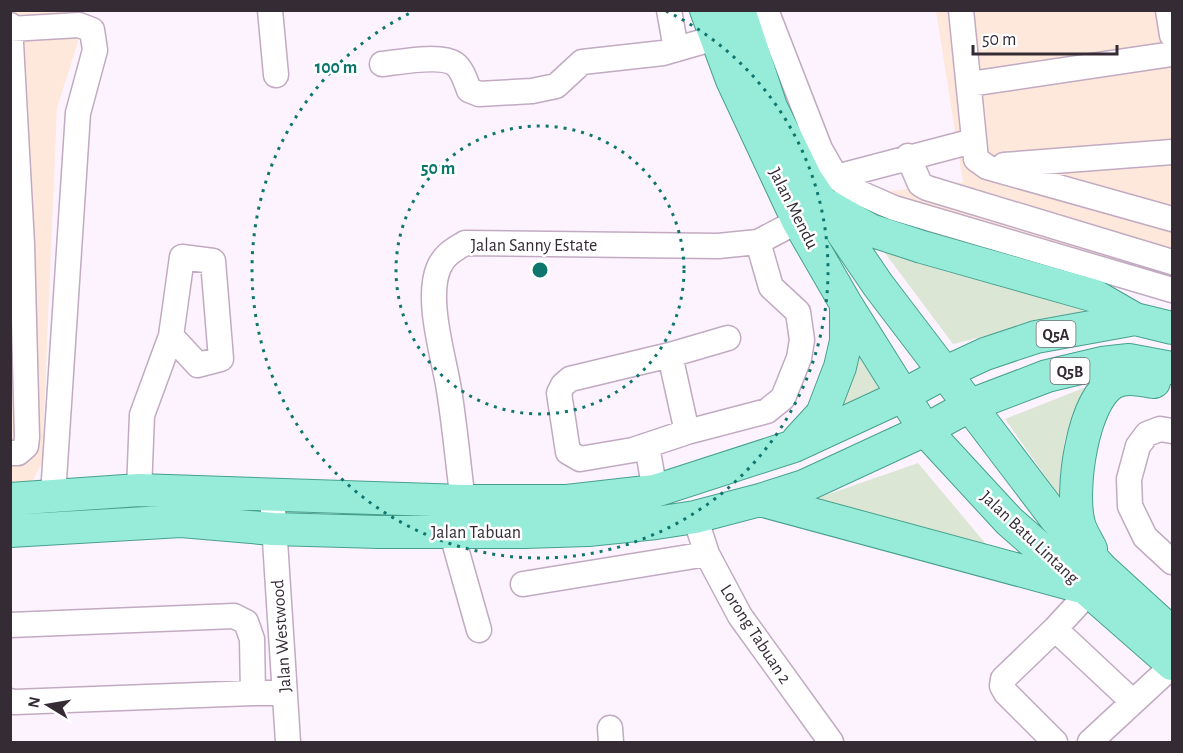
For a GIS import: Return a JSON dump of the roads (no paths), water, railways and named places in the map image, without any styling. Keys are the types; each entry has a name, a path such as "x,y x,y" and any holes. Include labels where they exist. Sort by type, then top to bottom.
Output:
{"main road":[{"name":"Jalan Mendu","path":"739,10 771,107 806,179 819,200 846,304 902,396"},
{"name":"Jalan Mendu","path":"711,24 732,80 878,285 944,373"},
{"path":"819,200 870,230 1095,296 1135,319"},
{"path":"794,446 822,414 840,367 846,341 846,304"},
{"name":"Q5A","path":"944,373 985,354 1036,337 1135,319 1173,328"},
{"name":"Q5B","path":"971,405 1047,376 1102,363 1129,360 1173,368"},
{"name":"Jalan Tabuan","path":"10,499 139,490 463,501 567,501 655,491 794,446 902,396 944,373"},
{"name":"Jalan Batu Lintang","path":"944,373 971,405 1056,519 1092,583 1173,665"},
{"path":"760,500 1092,583 1079,525 1076,498 1079,466 1089,414 1112,384 1128,378 1173,385"},
{"name":"Jalan Batu Lintang","path":"902,396 925,430 1009,520 1092,583 1173,633"},
{"name":"Jalan Tabuan","path":"10,531 181,522 273,529 588,530 695,517 804,486 925,430 971,405"}],"street":[{"path":"270,10 276,75"},
{"path":"669,10 676,49"},
{"path":"766,10 820,149 819,200 851,189 894,208 1173,290"},
{"path":"961,10 976,159 987,167 1173,219"},
{"path":"382,64 433,59 454,63 460,70 469,90 479,94 532,91 556,86 582,62 663,53 676,49 711,24"},
{"path":"10,453 18,453 26,446 25,340 16,245 11,28 79,25 92,30 95,50 78,113 53,495"},
{"path":"970,84 1173,54"},
{"name":"Jalan Sanny Estate","path":"463,501 449,390 436,324 435,286 438,268 447,254 465,243 718,246 758,242 819,200 908,156 973,141"},
{"path":"987,167 1173,152"},
{"path":"908,156 920,184 927,188 1173,262"},
{"path":"728,338 670,355 570,379 559,393 567,452 580,459 647,446 687,432 767,411 783,398 799,358 802,340 798,312 771,287 758,242"},
{"path":"139,490 142,415 171,336"},
{"path":"25,340 63,343"},
{"path":"670,355 687,432"},
{"path":"1173,431 1160,429 1147,434 1138,446 1129,479 1130,506 1144,537 1173,562"},
{"path":"647,446 655,491"},
{"name":"Jalan Westwood","path":"272,494 288,742"},
{"name":"Lorong Tabuan 2","path":"695,517 707,554 740,616 831,742"},
{"path":"451,531 479,630"},
{"path":"523,584 707,554"},
{"path":"1056,742 1006,693 1002,686 1003,679 1055,629 1092,583"},
{"path":"10,626 234,616 246,622 252,639 254,693"},
{"path":"1055,629 1133,702"},
{"path":"1090,742 1173,665"},
{"path":"10,700 15,702 285,693"}]}
